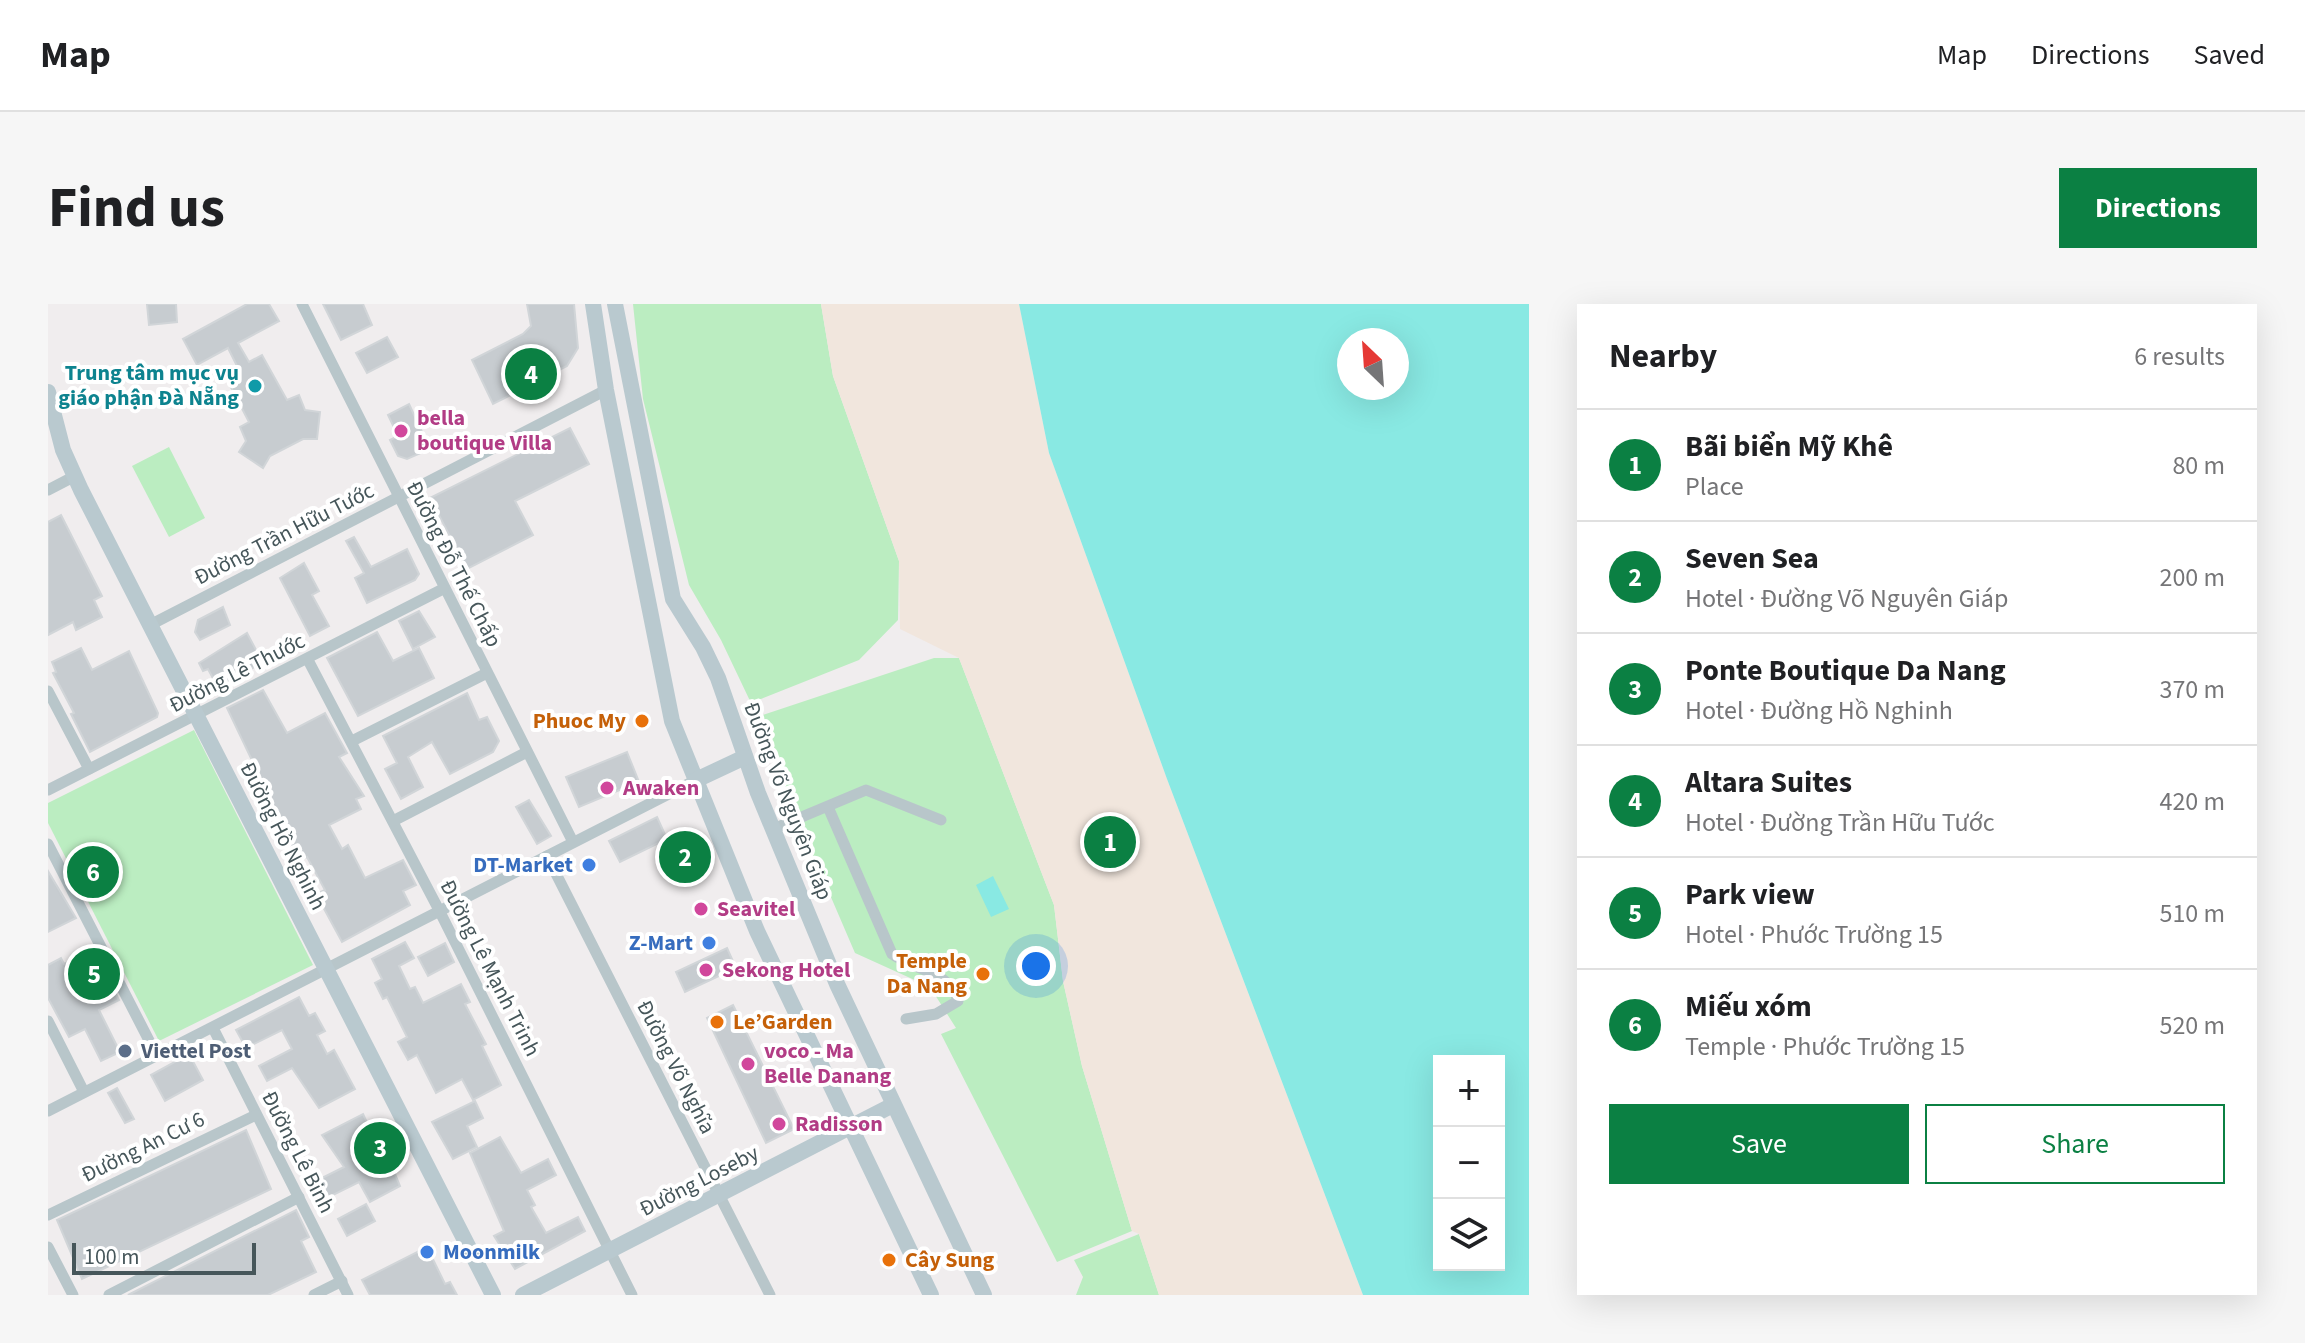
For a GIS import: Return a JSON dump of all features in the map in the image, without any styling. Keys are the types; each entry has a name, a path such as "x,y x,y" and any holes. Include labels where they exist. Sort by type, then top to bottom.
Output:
{"main road":[{"path":"593,304 606,390 672,721 757,931 931,1295"},
{"name":"Đường Võ Nguyên Giáp","path":"615,304 628,385 673,599 718,678 745,757 837,984 984,1295"},
{"path":"606,390 628,385"},
{"name":"Đường Hồ Nghinh","path":"48,392 63,450 75,476 493,1295"},
{"path":"696,780 745,757"},
{"name":"Đường Loseby","path":"523,1295 893,1105"}],"street":[{"name":"Đường Đỗ Thế Chấp","path":"302,304 573,842"},
{"name":"Đường Trần Hữu Tước","path":"150,625 606,390"},
{"path":"48,490 75,476"},
{"name":"Đường Lê Thước","path":"48,790 443,589"},
{"name":"Đường Lê Mạnh Trinh","path":"308,660 440,912 632,1295"},
{"path":"352,741 487,673"},
{"path":"48,691 89,769"},
{"path":"393,821 527,752"},
{"path":"48,1111 696,780"},
{"path":"773,829 873,790 941,820"},
{"path":"828,807 892,954 944,980 956,991 958,1001 936,1014 906,1019"},
{"path":"48,844 157,1056"},
{"name":"Đường Võ Nghĩa","path":"547,856 770,1295"},
{"path":"48,1021 84,1092"},
{"name":"Đường Lê Binh","path":"213,1028 348,1295"},
{"name":"Đường An Cư 6","path":"48,1215 256,1115"},
{"path":"109,1295 299,1197"},
{"path":"48,1247 73,1295"},
{"path":"314,1295 342,1281"}],"green space":[{"path":"633,304 821,304 833,376 899,561 898,620 859,660 751,703 721,640 689,585 643,399"},
{"path":"169,447 205,518 169,537 132,466"},
{"path":"934,658 959,658 1054,905 1063,981 1082,1066 1132,1231 1057,1262 941,1034 956,1028 930,987 855,953 754,718"},
{"path":"194,730 313,965 159,1041 48,823 48,803"},
{"path":"1139,1234 1159,1295 1076,1295 1083,1277 1074,1260"}],"sand":[{"path":"821,304 1019,304 1049,453 1167,779 1363,1295 1159,1295 1139,1234 1132,1231 1082,1066 1063,981 1054,905 959,658 900,629 899,561 833,376"}],"water":[{"path":"1019,304 1529,304 1529,1295 1363,1295 1167,779 1049,453"},
{"path":"993,876 1009,909 991,917 976,885"}],"building":[{"path":"147,304 176,304 177,322 149,325"},
{"name":"Trung tâm mục vụ giáo phận Đà Nẵng","path":"247,304 269,304 279,321 238,343 249,362 262,355 287,400 299,395 305,410 320,412 317,439 303,439 270,456 263,468 239,452 246,441 240,427 249,422 225,376 238,368 228,348 197,365 183,339"},
{"path":"323,304 363,304 372,325 341,340"},
{"path":"527,304 574,304 578,348 567,366 493,404 472,360 523,334 531,326"},
{"path":"387,337 398,357 367,373 356,353"},
{"path":"409,404 430,449 407,459 398,456 390,440 398,436 388,415"},
{"path":"570,428 589,464 515,501 533,535 467,569 430,498"},
{"path":"61,515 102,596 94,600 102,617 76,630 73,622 48,635 48,522"},
{"path":"354,537 371,567 407,549 419,574 415,580 367,603 355,578 364,573 346,541"},
{"path":"304,563 319,591 312,595 329,626 310,636 280,578"},
{"path":"223,607 230,625 200,640 195,632 198,620"},
{"path":"419,611 435,637 413,649 399,621"},
{"path":"377,632 393,661 419,648 434,678 358,716 327,658"},
{"path":"247,633 263,663 217,686 208,669 203,671 199,663"},
{"path":"81,648 92,670 129,651 158,713 157,717 90,752 53,673 56,672 52,662"},
{"path":"263,690 287,733 325,713 347,753 339,757 364,796 356,799 361,809 329,825 342,849 348,845 365,878 403,860 416,885 403,891 410,905 342,942 316,894 325,890 307,857 300,861 227,708"},
{"path":"467,693 479,720 487,717 499,741 493,752 450,774 432,742 408,757 423,787 401,799 385,769 397,763 383,736"},
{"path":"627,752 639,782 579,807 566,777"},
{"path":"529,800 551,836 537,844 516,807"},
{"path":"657,817 667,839 620,862 609,841"},
{"path":"99,845 115,875 92,887 77,857"},
{"path":"48,871 76,918 48,932"},
{"path":"405,942 414,958 399,966 410,989 415,987 423,1003 461,984 470,1002 465,1004 486,1044 482,1046 501,1085 473,1100 462,1079 436,1093 417,1055 408,1060 398,1042 407,1037 387,997 383,999 375,983 382,979 372,959"},
{"path":"445,943 454,962 428,976 418,957"},
{"name":"Sekong Hotel","path":"727,948 736,968 685,992 676,972"},
{"path":"93,950 119,1000 99,1010 120,1052 101,1061 85,1029 69,1037 48,998 48,965 61,958 64,964"},
{"path":"299,997 309,1016 315,1013 325,1031 317,1035 327,1054 334,1050 355,1089 319,1108 292,1068 267,1081 259,1066 292,1049 282,1030 246,1048 236,1030"},
{"path":"733,1005 794,1129 766,1143 707,1018"},
{"path":"189,1054 203,1080 165,1101 151,1075"},
{"path":"117,1088 134,1119 125,1123 108,1093"},
{"path":"475,1101 483,1118 467,1126 477,1147 453,1159 432,1122"},
{"path":"363,1114 370,1129 360,1135 369,1153 383,1145 400,1186 370,1202 359,1182 323,1200 314,1182 344,1167 322,1135"},
{"path":"246,1130 271,1189 82,1279 57,1220"},
{"path":"500,1137 521,1173 548,1159 556,1175 527,1190 535,1205 531,1207 546,1233 578,1217 585,1231 515,1269 494,1236 504,1231 470,1153"},
{"path":"366,1204 375,1221 347,1236 338,1219"},
{"path":"296,1210 309,1237 301,1241 316,1272 268,1295 128,1295"},
{"path":"427,1247 445,1284 450,1282 457,1295 370,1295 362,1280"}],"place":[{"name":"Altara Suites","path":"531,374"},
{"name":"Trung tâm mục vụ giáo phận Đà Nẵng","path":"255,386"},
{"name":"bella boutique Villa","path":"401,431"},
{"name":"Phuoc My","path":"642,721"},
{"name":"Awaken","path":"607,788"},
{"name":"Bãi biển Mỹ Khê","path":"1110,842"},
{"name":"Seven Sea","path":"685,857"},
{"name":"DT-Market","path":"589,865"},
{"name":"Miếu xóm","path":"93,872"},
{"name":"Seavitel","path":"701,909"},
{"name":"Z-Mart","path":"709,943"},
{"name":"Sekong Hotel","path":"706,970"},
{"name":"Park view","path":"94,974"},
{"name":"Temple Da Nang","path":"983,974"},
{"name":"Le’Garden","path":"717,1022"},
{"name":"Viettel Post","path":"125,1051"},
{"name":"voco - Ma Belle Danang","path":"748,1064"},
{"name":"Radisson","path":"779,1124"},
{"name":"Ponte Boutique Da Nang","path":"380,1148"},
{"name":"Moonmilk","path":"427,1252"},
{"name":"Cây Sung","path":"889,1260"}]}
